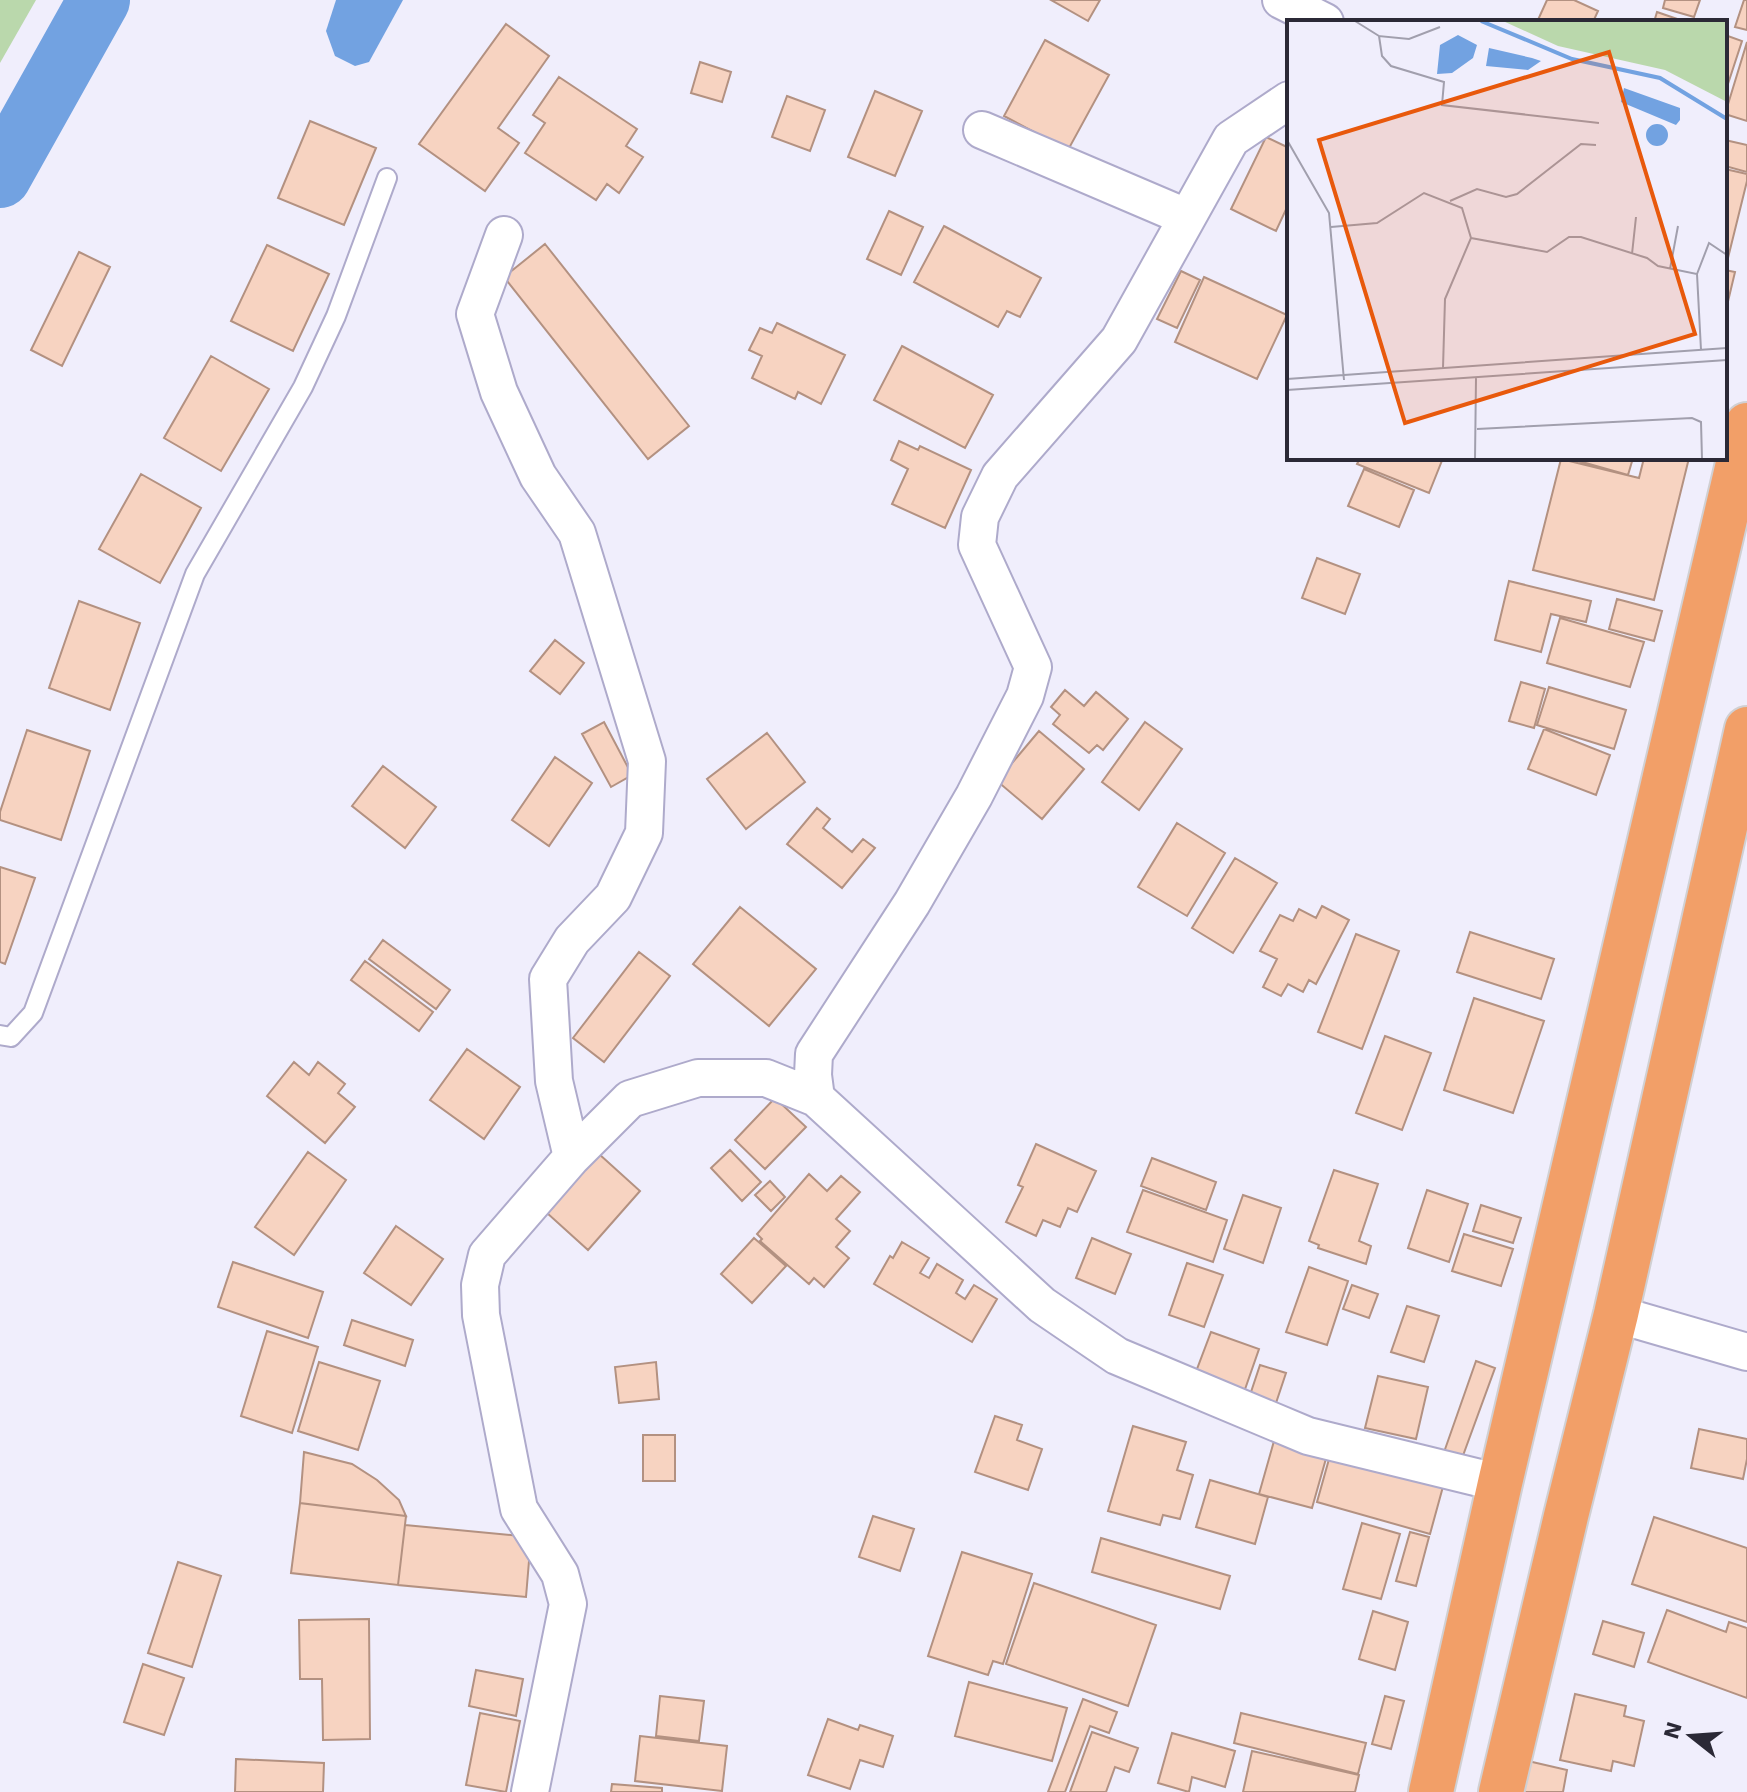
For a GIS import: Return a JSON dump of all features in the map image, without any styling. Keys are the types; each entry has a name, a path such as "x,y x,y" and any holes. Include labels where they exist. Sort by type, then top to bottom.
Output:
{"highway":[{"path":"1431,1792 1747,425"},
{"path":"1501,1792 1616,1314 1747,729"}],"street":[{"path":"1281,0 1321,20"},
{"path":"1336,20 1346,0"},
{"path":"816,1098 814,1054 912,903 974,796 1025,696 1033,667 977,545 980,517 1000,476 1119,340 1231,139 1287,101"},
{"path":"982,130 1186,217"},
{"path":"504,235 475,314 499,392 538,476 577,533 647,761 644,833 613,897 572,940 548,979 554,1081 572,1157"},
{"path":"530,1792 568,1604 560,1574 519,1509 481,1315 480,1285 487,1255 572,1157 630,1099 698,1078 766,1078 816,1098 1042,1305 1117,1356 1308,1436 1500,1483"},
{"path":"1616,1314 1747,1352"}],"lane":[{"path":"0,1035 11,1037 33,1013 195,574 303,387 336,316 387,178"}],"green space":[{"path":"0,0 36,0 0,63"}],"water":[{"path":"336,0 403,0 369,62 355,66 335,56 326,31"}],"building":[{"path":"1051,0 1100,0 1088,21"},
{"path":"1547,0 1574,0 1598,11 1594,20 1538,20"},
{"path":"1665,0 1700,0 1694,17 1663,8"},
{"path":"1744,0 1747,0 1747,30 1735,27"},
{"path":"1657,12 1680,20 1655,20"},
{"path":"506,24 549,56 498,128 519,143 485,191 419,144"},
{"path":"1727,36 1742,41 1727,87"},
{"path":"1045,40 1109,75 1068,150 1004,116"},
{"path":"1747,42 1747,121 1727,115"},
{"path":"700,62 731,72 722,102 691,93"},
{"path":"559,77 637,129 626,146 643,157 619,193 607,184 596,200 525,153 545,123 533,115"},
{"path":"875,91 922,111 895,176 848,157"},
{"path":"787,96 825,110 810,151 772,137"},
{"path":"310,121 376,148 344,225 278,198"},
{"path":"1266,137 1287,147 1287,207 1276,231 1231,209"},
{"path":"1727,140 1747,145 1747,172 1727,167"},
{"path":"1727,169 1747,174 1727,262"},
{"path":"889,211 923,227 901,275 867,259"},
{"path":"944,226 1041,278 1020,317 1007,311 998,327 914,282"},
{"path":"545,244 689,426 648,459 504,277"},
{"path":"267,245 329,274 293,351 231,321"},
{"path":"79,252 110,267 62,366 31,350"},
{"path":"1727,270 1735,272 1727,306"},
{"path":"1181,271 1200,280 1177,328 1157,319"},
{"path":"1204,277 1287,315 1257,379 1175,342"},
{"path":"777,323 845,355 821,404 798,392 795,399 752,378 762,356 749,350 760,328 772,333"},
{"path":"902,346 993,395 965,448 874,400"},
{"path":"211,356 269,389 221,471 164,438"},
{"path":"899,441 918,450 920,446 971,470 945,528 892,504 908,469 891,460"},
{"path":"1359,460 1442,460 1429,493 1357,464"},
{"path":"1561,460 1639,478 1644,460 1689,460 1654,600 1533,570"},
{"path":"1575,460 1632,460 1628,475"},
{"path":"1364,469 1414,490 1399,527 1348,506"},
{"path":"141,474 201,508 160,583 99,549"},
{"path":"1317,558 1360,574 1345,614 1302,598"},
{"path":"1509,581 1591,601 1586,622 1551,614 1541,652 1495,640"},
{"path":"1617,599 1662,611 1654,641 1609,629"},
{"path":"79,601 140,623 110,710 49,688"},
{"path":"1560,618 1644,642 1630,687 1547,663"},
{"path":"555,640 584,663 560,694 530,671"},
{"path":"1521,682 1545,689 1534,728 1509,721"},
{"path":"1549,687 1626,710 1614,749 1537,725"},
{"path":"1065,690 1084,706 1096,692 1128,719 1103,750 1097,745 1089,753 1053,724 1060,715 1051,707"},
{"path":"604,722 632,775 611,787 582,734"},
{"path":"1145,722 1182,749 1139,810 1102,782"},
{"path":"1544,729 1610,755 1596,795 1528,769"},
{"path":"27,730 90,751 61,840 0,820"},
{"path":"1039,731 1084,769 1042,819 997,781"},
{"path":"767,733 805,782 746,829 707,779"},
{"path":"555,757 592,783 549,846 512,820"},
{"path":"383,766 436,807 405,848 352,806"},
{"path":"817,808 830,819 823,828 852,852 863,839 875,848 842,888 787,844"},
{"path":"1177,823 1225,853 1187,916 1138,887"},
{"path":"1235,858 1277,883 1233,953 1192,928"},
{"path":"0,867 35,878 5,964 0,962"},
{"path":"1322,906 1349,920 1316,984 1309,980 1303,992 1288,984 1281,996 1263,987 1277,959 1260,951 1280,915 1293,921 1299,909 1316,918"},
{"path":"740,907 816,969 769,1026 693,964"},
{"path":"1470,932 1554,959 1541,999 1457,972"},
{"path":"1356,934 1399,951 1362,1049 1318,1032"},
{"path":"383,940 450,990 436,1009 369,959"},
{"path":"639,952 670,976 604,1062 573,1038"},
{"path":"365,961 433,1012 419,1031 351,980"},
{"path":"1474,998 1544,1021 1513,1113 1444,1090"},
{"path":"1385,1036 1431,1053 1402,1130 1356,1113"},
{"path":"467,1049 520,1087 484,1139 430,1100"},
{"path":"294,1062 309,1075 318,1062 345,1084 338,1093 355,1107 325,1143 267,1096"},
{"path":"775,1098 806,1127 765,1169 735,1140"},
{"path":"1036,1144 1096,1171 1077,1212 1068,1208 1060,1227 1043,1220 1036,1236 1006,1222 1023,1187 1018,1185"},
{"path":"730,1150 761,1182 742,1201 711,1168"},
{"path":"308,1152 346,1180 294,1255 255,1227"},
{"path":"599,1154 640,1191 588,1250 547,1213"},
{"path":"1152,1158 1216,1182 1206,1210 1141,1186"},
{"path":"1334,1170 1378,1184 1359,1241 1371,1246 1366,1264 1318,1248 1319,1245 1309,1241"},
{"path":"809,1174 827,1191 841,1176 860,1192 836,1219 850,1231 836,1247 849,1258 824,1287 814,1278 809,1284 760,1241 762,1239 757,1234"},
{"path":"770,1181 785,1197 771,1211 755,1195"},
{"path":"1143,1190 1227,1220 1213,1262 1127,1232"},
{"path":"1427,1190 1468,1204 1449,1262 1408,1248"},
{"path":"1243,1195 1281,1208 1263,1263 1224,1249"},
{"path":"1481,1205 1521,1218 1513,1243 1473,1231"},
{"path":"396,1226 443,1259 411,1305 364,1273"},
{"path":"1464,1234 1513,1249 1501,1286 1452,1271"},
{"path":"754,1238 786,1266 752,1303 721,1274"},
{"path":"1092,1238 1131,1254 1115,1294 1076,1278"},
{"path":"902,1242 929,1258 920,1273 929,1278 937,1264 963,1280 956,1293 965,1299 974,1285 997,1299 972,1342 874,1284"},
{"path":"233,1262 323,1292 308,1338 218,1307"},
{"path":"1187,1263 1223,1275 1204,1327 1169,1315"},
{"path":"1309,1267 1348,1281 1327,1345 1286,1332"},
{"path":"1352,1285 1378,1294 1369,1318 1343,1309"},
{"path":"1407,1306 1439,1316 1424,1362 1391,1352"},
{"path":"352,1320 413,1340 405,1366 344,1345"},
{"path":"267,1331 318,1347 292,1433 241,1416"},
{"path":"1211,1332 1259,1349 1243,1395 1194,1377"},
{"path":"1476,1361 1495,1368 1461,1461 1443,1455"},
{"path":"319,1362 380,1381 358,1450 298,1431"},
{"path":"656,1362 659,1399 619,1403 615,1367"},
{"path":"1260,1365 1286,1373 1275,1406 1249,1398"},
{"path":"1378,1376 1428,1387 1416,1439 1365,1428"},
{"path":"995,1416 1022,1425 1017,1440 1042,1449 1028,1490 975,1472"},
{"path":"1133,1426 1186,1442 1177,1470 1193,1475 1180,1519 1163,1515 1160,1525 1108,1511"},
{"path":"1699,1429 1747,1439 1743,1479 1691,1468"},
{"path":"643,1435 675,1435 675,1481 643,1481"},
{"path":"1274,1441 1327,1455 1312,1508 1259,1494"},
{"path":"304,1452 352,1464 377,1480 399,1500 406,1516 300,1503"},
{"path":"1331,1452 1444,1483 1430,1534 1317,1502"},
{"path":"1210,1480 1268,1497 1255,1544 1196,1527"},
{"path":"300,1503 406,1516 398,1585 291,1573"},
{"path":"873,1516 914,1529 900,1571 859,1557"},
{"path":"1654,1517 1747,1548 1747,1622 1632,1584"},
{"path":"1362,1523 1400,1534 1381,1599 1343,1589"},
{"path":"405,1525 531,1537 526,1597 398,1585"},
{"path":"1410,1532 1429,1537 1416,1586 1396,1581"},
{"path":"1101,1538 1230,1576 1220,1609 1092,1572"},
{"path":"962,1552 1032,1574 1003,1664 993,1661 988,1675 928,1656"},
{"path":"178,1562 221,1576 192,1667 148,1653"},
{"path":"1034,1583 1156,1625 1128,1706 1006,1664"},
{"path":"1667,1610 1726,1632 1729,1622 1747,1628 1747,1698 1648,1662"},
{"path":"1373,1611 1408,1622 1395,1670 1359,1659"},
{"path":"369,1619 370,1739 323,1740 322,1679 300,1679 299,1620"},
{"path":"1603,1621 1644,1633 1634,1667 1593,1654"},
{"path":"143,1664 184,1678 164,1735 124,1722"},
{"path":"476,1670 523,1679 516,1716 469,1706"},
{"path":"969,1682 1067,1708 1052,1761 955,1736"},
{"path":"1575,1694 1626,1706 1624,1716 1644,1721 1634,1766 1613,1761 1611,1771 1560,1760"},
{"path":"660,1696 704,1701 699,1741 656,1736"},
{"path":"1385,1696 1404,1701 1391,1749 1372,1744"},
{"path":"1083,1699 1117,1712 1109,1733 1090,1726 1065,1792 1048,1792"},
{"path":"480,1713 520,1721 506,1792 466,1785"},
{"path":"1241,1713 1366,1743 1358,1774 1234,1743"},
{"path":"828,1719 858,1730 860,1725 893,1736 883,1767 860,1760 850,1789 808,1775"},
{"path":"1092,1732 1138,1748 1129,1772 1115,1767 1106,1792 1070,1792"},
{"path":"1172,1733 1235,1751 1225,1787 1192,1777 1189,1792 1158,1783"},
{"path":"640,1736 727,1746 722,1791 635,1781"},
{"path":"1252,1751 1359,1775 1355,1792 1243,1792"},
{"path":"236,1759 324,1763 323,1792 235,1792"},
{"path":"1528,1761 1567,1770 1563,1792 1522,1792"},
{"path":"612,1784 662,1788 662,1792 611,1792"}],"waterway":[{"path":"0,177 99,0"}]}
